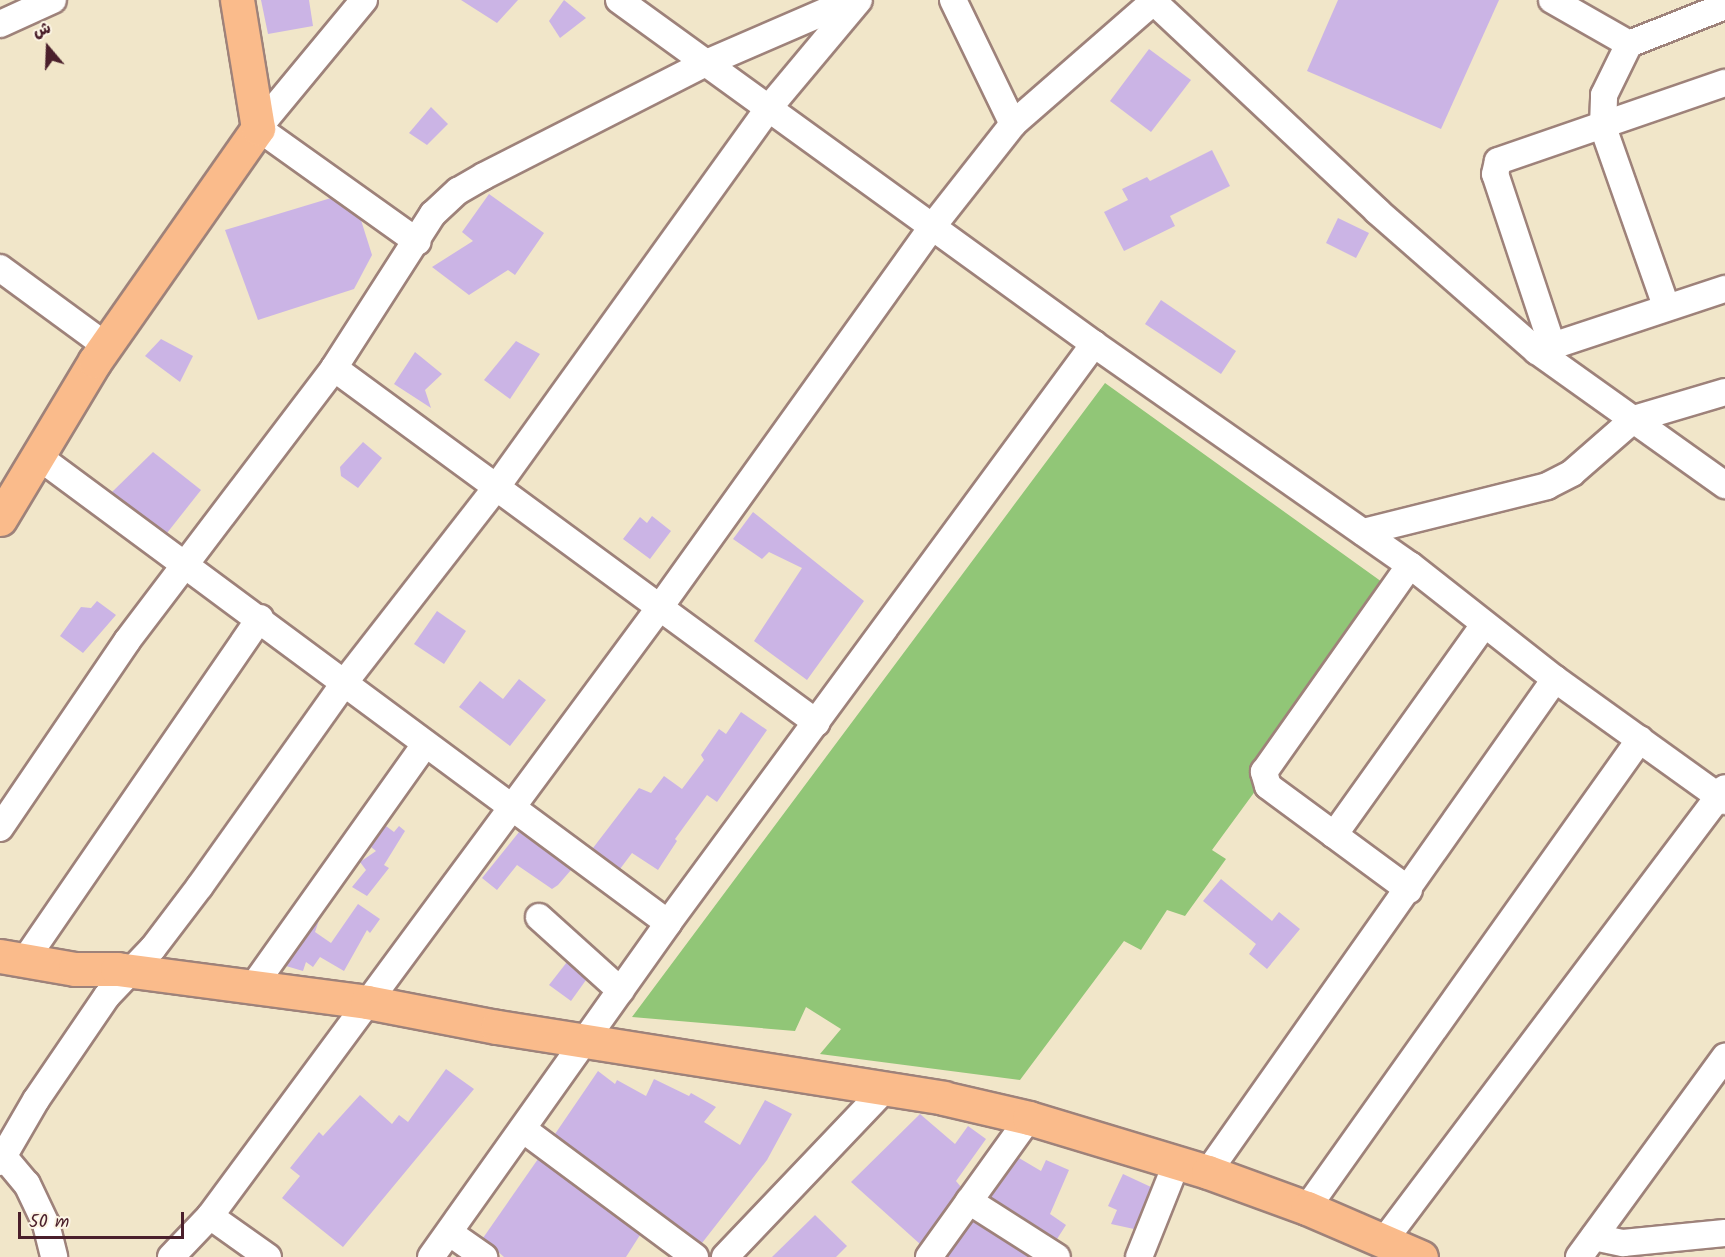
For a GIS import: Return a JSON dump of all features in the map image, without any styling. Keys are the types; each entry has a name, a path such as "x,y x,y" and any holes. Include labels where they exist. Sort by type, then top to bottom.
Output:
{"main road":[{"path":"0,519 106,346 258,128 237,0"},
{"path":"13,958 75,969 128,970 367,1002 497,1027 885,1089 1029,1118 1208,1172 1307,1208 1421,1257"}],"street":[{"path":"0,24 53,0"},
{"path":"364,0 258,128 418,242"},
{"path":"619,0 767,110 1094,344 1410,565 1555,679 1723,795 1383,1242"},
{"path":"0,828 127,641 334,368 418,242 433,214 458,191 704,64 852,0"},
{"path":"54,1257 46,1224 27,1184 2,1160 74,1041 128,970 153,948 200,886 344,683 495,489 767,110 859,0"},
{"path":"953,0 1013,124"},
{"path":"1552,0 1629,44"},
{"path":"171,1257 210,1216 660,607 932,226 1013,124 1155,1 1377,211 1634,419 1725,485"},
{"path":"1666,306 1603,127 1604,95 1629,44 1725,6"},
{"path":"1545,348 1495,166 1498,161 1603,127 1725,83"},
{"path":"0,268 106,346"},
{"path":"1545,348 1666,306 1725,289"},
{"path":"431,1257 524,1130 668,923 1094,344"},
{"path":"334,368 495,489 817,723"},
{"path":"1363,532 1547,486 1572,473 1634,419 1725,392"},
{"path":"39,457 260,618 425,745 513,806 668,923"},
{"path":"1409,890 1268,786 1264,772 1410,565"},
{"path":"13,958 260,618"},
{"path":"1334,835 1484,625"},
{"path":"1208,1172 1409,890 1555,679"},
{"path":"1307,1208 1640,739"},
{"path":"252,988 425,745"},
{"path":"539,917 621,991"},
{"path":"1587,1247 1725,1057"},
{"path":"742,1252 885,1089"},
{"path":"929,1257 1029,1118"},
{"path":"524,1130 695,1257"},
{"path":"1139,1257 1177,1162"},
{"path":"969,1201 1058,1257"},
{"path":"210,1216 268,1257"},
{"path":"450,1233 484,1257"},
{"path":"1587,1247 1725,1233"}],"green space":[{"path":"1105,383 1389,587 1252,767 1264,779 1212,850 1226,859 1185,916 1167,910 1141,950 1124,941 1020,1080 820,1054 841,1029 806,1007 795,1031 632,1017"}],"building":[{"path":"261,0 309,0 313,26 268,34"},
{"path":"461,0 518,0 497,23"},
{"path":"564,0 586,18 560,38 549,21"},
{"path":"1338,0 1499,0 1441,129 1307,71"},
{"path":"1149,49 1191,80 1151,132 1110,101"},
{"path":"431,107 448,124 427,145 409,133"},
{"path":"1212,150 1230,186 1170,216 1175,226 1124,251 1104,212 1128,200 1122,189 1147,177 1150,181"},
{"path":"489,194 544,233 515,275 508,270 469,295 432,267 473,241 462,232"},
{"path":"331,198 361,220 372,255 354,289 258,320 225,230"},
{"path":"1338,218 1369,233 1356,258 1326,243"},
{"path":"1161,300 1236,351 1221,374 1145,324"},
{"path":"161,339 193,356 180,382 145,356"},
{"path":"516,341 540,354 510,399 484,380"},
{"path":"415,352 442,374 425,390 431,408 394,384"},
{"path":"363,442 382,458 358,488 341,476 340,467"},
{"path":"153,452 201,490 167,533 112,492"},
{"path":"753,512 864,601 807,680 754,641 802,568 769,552 762,559 733,539"},
{"path":"652,516 671,531 650,559 623,539 640,517 647,523"},
{"path":"97,601 116,615 83,653 60,636 81,607 91,608"},
{"path":"437,611 466,631 444,664 414,644"},
{"path":"519,679 546,700 510,746 459,707 480,681 503,699"},
{"path":"741,712 767,730 717,802 707,795 675,839 677,841 658,870 632,853 620,869 593,848 639,788 651,793 664,776 682,789 704,760 701,755 719,729 726,734"},
{"path":"386,826 394,832 399,826 405,831 384,865 389,868 367,896 352,887 366,870 360,862 376,851 371,847"},
{"path":"519,832 571,870 552,889 517,865 497,890 482,878"},
{"path":"1221,879 1272,921 1279,912 1300,929 1267,969 1249,954 1256,944 1203,901"},
{"path":"358,904 380,919 370,933 367,930 344,971 320,957 313,967 306,962 303,971 286,966 319,920 315,932 331,943"},
{"path":"567,962 586,980 571,1001 549,985"},
{"path":"446,1069 474,1089 343,1247 282,1198 300,1176 290,1168 319,1132 323,1136 360,1095 392,1124 399,1115 408,1122"},
{"path":"598,1071 615,1084 617,1080 646,1096 654,1079 689,1096 691,1093 716,1107 704,1122 740,1145 765,1100 792,1114 767,1160 702,1243 555,1134"},
{"path":"920,1114 955,1144 968,1126 986,1139 956,1181 961,1187 920,1244 851,1182"},
{"path":"1019,1158 1041,1171 1046,1160 1069,1170 1050,1214 1066,1225 1057,1239 991,1197"},
{"path":"538,1159 640,1235 626,1257 504,1257 483,1238"},
{"path":"1123,1174 1151,1187 1134,1229 1111,1224 1117,1210 1108,1206"},
{"path":"815,1215 847,1246 836,1257 772,1257"},
{"path":"973,1221 1029,1257 947,1257"}]}
